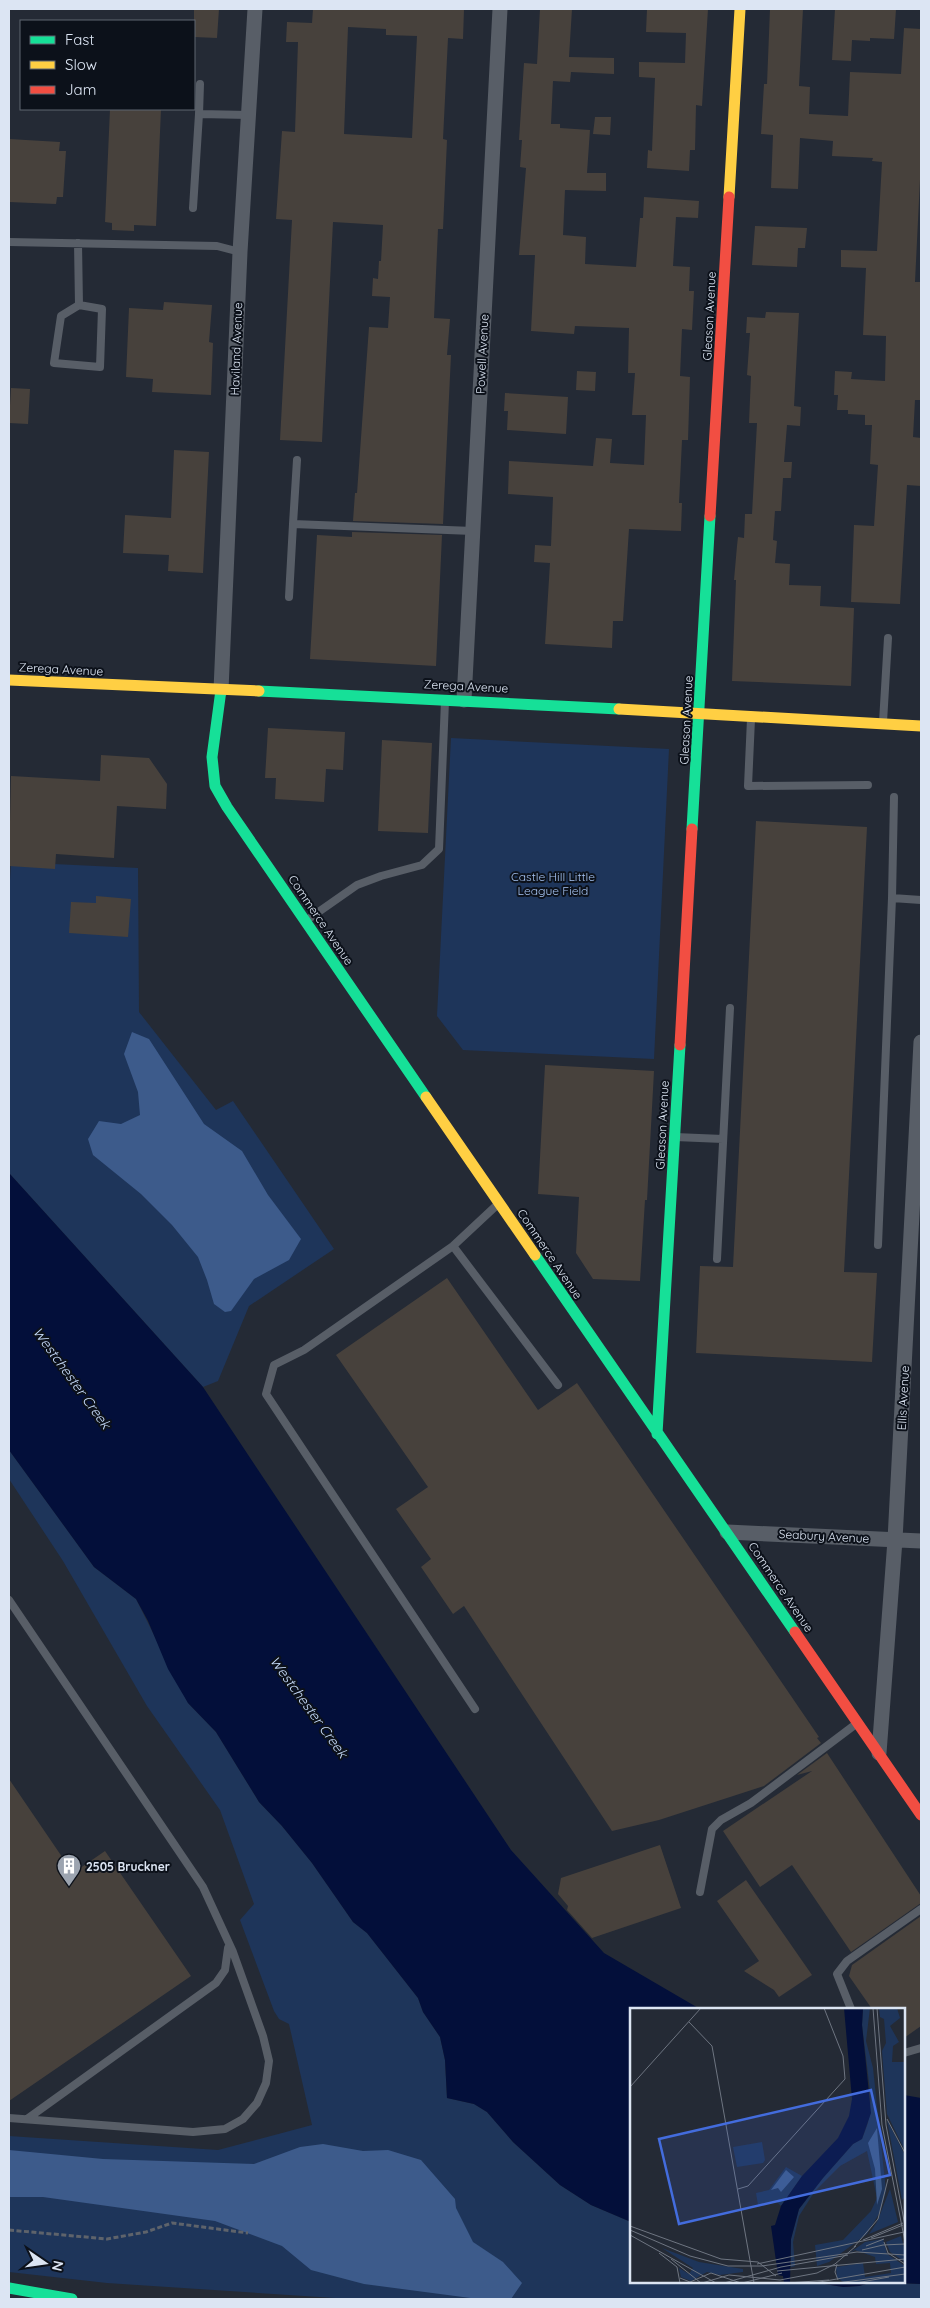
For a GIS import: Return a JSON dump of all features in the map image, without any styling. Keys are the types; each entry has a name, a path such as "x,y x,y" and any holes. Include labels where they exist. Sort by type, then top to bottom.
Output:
{"main road":[{"name":"Gleason Avenue","path":"657,1434 740,9"},
{"name":"Zerega Avenue","path":"9,680 445,698 921,726"},
{"name":"Commerce Avenue","path":"221,690 212,757 215,786 227,808 921,1815"},
{"path":"9,2288 72,2299"}],"street":[{"name":"Haviland Avenue","path":"221,690 240,252 255,9"},
{"name":"Powell Avenue","path":"464,700 500,9"},
{"name":"Ellis Avenue","path":"879,1753 895,1540 921,1042"},
{"name":"Seabury Avenue","path":"727,1532 921,1541"}],"lane":[{"path":"193,208 200,84"},
{"path":"199,114 249,115"},
{"path":"9,242 217,246 240,252"},
{"path":"78,243 79,305"},
{"path":"79,305 102,309 100,367 54,362 61,316 79,305"},
{"path":"288,597 297,460"},
{"path":"293,524 473,531"},
{"path":"883,724 888,638"},
{"path":"305,922 357,885 381,876 422,865 439,849 445,698"},
{"path":"751,717 748,786 868,786"},
{"path":"878,1245 892,898 894,797"},
{"path":"892,898 921,900"},
{"path":"717,1259 730,1008"},
{"path":"675,1137 723,1139"},
{"path":"474,1709 266,1394 274,1365 304,1350 453,1246 499,1203"},
{"path":"453,1246 558,1385"},
{"path":"9,1600 199,1881 226,1936 262,2036 268,2061 263,2093 251,2112 235,2125 225,2129 193,2132 9,2118"},
{"path":"9,1606 195,1880 218,1925 229,1955 225,1970 208,1989 27,2119"},
{"path":"700,1892 712,1830 721,1820 750,1803 858,1723"},
{"path":"851,2008 837,1974 847,1961 921,1909"},
{"path":"905,2053 921,2048"}],"path":[{"path":"9,2230 107,2239 146,2232 172,2223 199,2225 248,2234"}],"green space":[{"name":"Castle Hill Little League Field","path":"451,738 669,749 654,1059 463,1050 437,1016"},
{"path":"11,862 138,868 139,1012 216,1110 233,1101 334,1249 249,1306 218,1381 203,1387 9,1173 9,898"},
{"path":"9,1450 94,1567 136,1599 188,1703 216,1732 259,1802 282,1826 312,1863 353,1922 367,1933 418,1998 423,2012 440,2037 445,2060 447,2098 474,2104 487,2112 513,2142 560,2185 591,2205 630,2222 630,2283 819,2283 843,2287 870,2283 921,2284 921,2299 350,2299 107,2283 9,2272 9,2136 218,2150 312,2125 289,2024 279,2019 274,2011 240,1920 254,1904 220,1810 147,1706 63,1561 9,1479"}],"shaded area":[{"path":"132,1032 149,1039 204,1124 242,1151 268,1195 301,1239 289,1260 254,1279 231,1311 225,1312 214,1304 198,1257 172,1225 141,1194 93,1155 88,1139 99,1121 121,1124 140,1115 138,1092 124,1054"},
{"path":"323,2144 363,2151 388,2150 421,2160 455,2199 456,2208 473,2242 503,2262 522,2283 511,2299 478,2299 364,2284 311,2270 282,2246 215,2221 43,2197 9,2197 9,2150 103,2159 254,2164 300,2147"}],"water":[{"name":"Westchester Creek","path":"9,1173 203,1387 511,1850 604,1953 698,2008 630,2008 630,2222 591,2205 560,2185 513,2142 487,2112 474,2104 447,2098 445,2060 440,2037 423,2012 418,1998 367,1933 353,1922 312,1863 282,1826 259,1802 216,1732 188,1703 168,1669 148,1621 136,1599 94,1567 9,1450"},
{"path":"905,2095 921,2098 921,2284 897,2283 905,2283"},
{"path":"819,2283 870,2283 859,2286 843,2287"}],"building":[{"path":"194,9 219,9 217,38 195,37"},
{"path":"313,9 464,9 463,39 448,38 443,139 447,140 443,229 438,229 434,318 450,319 447,355 451,355 443,524 353,521 355,493 357,493 369,327 388,328 390,297 372,296 373,278 378,279 379,261 381,261 383,225 333,222 322,442 280,440 292,220 276,219 282,131 295,132 298,42 286,42 287,22 312,23","holes":["348,27 386,29 386,35 417,36 412,138 344,134"]},
{"path":"540,9 572,9 569,57 614,58 614,74 571,72 570,82 553,81 551,124 560,124 560,128 590,130 587,173 606,173 606,191 565,190 563,235 586,237 585,264 636,267 640,218 643,218 644,197 699,201 698,218 676,217 673,266 690,267 689,291 694,291 692,330 682,329 680,376 690,377 688,440 682,440 679,503 682,503 681,531 629,529 623,621 613,621 612,648 545,644 550,563 534,562 535,545 551,546 553,497 508,494 509,461 593,466 596,438 612,439 610,463 644,465 646,415 632,415 635,373 628,373 629,328 575,326 574,334 531,331 535,255 519,255 526,168 520,167 522,140 519,140 524,63 537,64"},
{"path":"647,9 708,9 702,106 696,105 695,150 690,150 689,171 647,168 648,150 652,151 655,78 639,77 639,62 685,63 686,33 646,32"},
{"path":"770,9 803,9 799,86 810,87 809,114 848,116 850,72 901,74 904,28 921,29 921,159 915,282 921,282 921,400 915,400 913,437 921,438 921,486 907,485 900,604 851,602 854,525 874,526 878,465 870,464 872,425 865,425 865,415 848,414 848,410 837,410 838,395 834,395 835,371 852,372 851,379 885,381 886,336 863,335 866,268 841,267 841,250 877,251 882,162 872,161 873,158 832,156 833,141 800,138 798,189 771,188 773,135 761,134 764,84 767,84"},
{"path":"835,9 896,9 894,39 870,38 870,41 852,40 851,61 832,60"},
{"path":"110,110 161,110 156,226 134,225 134,231 112,230 112,223 105,222"},
{"path":"595,117 611,117 610,135 593,134"},
{"path":"9,139 60,142 59,151 66,151 63,197 57,197 56,204 9,202"},
{"path":"755,226 807,228 805,248 798,248 797,267 752,265"},
{"path":"164,302 212,305 209,342 213,343 211,395 152,392 153,379 126,377 129,308 163,310"},
{"path":"766,312 799,313 794,406 801,407 800,426 787,425 784,462 792,462 791,478 783,478 781,511 775,511 773,540 777,541 775,563 790,564 789,585 821,586 820,606 854,608 851,686 732,681 736,580 734,580 737,546 738,537 744,538 745,514 752,514 757,423 749,423 751,376 747,375 750,333 746,333 747,317 765,318"},
{"path":"577,371 596,372 595,391 576,390"},
{"path":"11,388 30,389 28,424 9,423"},
{"path":"505,393 568,397 566,434 507,430 508,411 504,411"},
{"path":"174,450 209,452 203,573 168,571 169,555 123,553 125,515 171,518"},
{"path":"352,532 442,535 436,666 310,659 317,535 352,537"},
{"path":"268,728 345,732 343,770 326,769 324,802 275,799 276,778 265,778"},
{"path":"382,740 432,743 428,833 378,831"},
{"path":"101,755 149,758 167,784 166,809 117,806 114,858 56,854 55,869 9,866 11,776 100,781"},
{"path":"756,821 867,827 844,1272 877,1273 872,1362 696,1353 700,1266 733,1267"},
{"path":"96,896 131,899 128,937 69,933 71,902 96,903"},
{"path":"545,1065 654,1071 647,1200 645,1200 640,1281 593,1279 576,1253 579,1197 538,1194"},
{"path":"447,1278 538,1410 577,1383 819,1737 817,1738 821,1743 764,1786 659,1820 612,1831 464,1606 453,1614 421,1567 431,1559 396,1509 428,1487 336,1355"},
{"path":"827,1753 921,1896 921,1903 851,1952 792,1865 760,1887 723,1831 812,1771 797,1775"},
{"path":"9,1779 73,1873 105,1851 191,1976 9,2101"},
{"path":"660,1845 681,1908 592,1938 567,1910 568,1906 558,1894 561,1878"},
{"path":"746,1880 812,1975 779,1997 774,1990 744,1971 759,1961 717,1901"},
{"path":"921,1916 921,2026 905,2037 905,2008 871,2008 849,1976 852,1965"}],"traffic: fast":[{"path":"692,829 710,516"},
{"path":"221,690 212,757 215,786 227,807 426,1097"},
{"path":"259,691 619,709"},
{"path":"657,1434 680,1045"},
{"path":"535,1255 795,1632"},
{"path":"9,2288 72,2299"}],"traffic: slow":[{"path":"729,197 740,9"},
{"path":"9,680 259,691"},
{"path":"619,709 921,726"},
{"path":"426,1097 535,1255"}],"traffic: jam":[{"path":"710,516 729,197"},
{"path":"680,1045 692,829"},
{"path":"795,1632 921,1815"}],"place":[{"name":"2505 Bruckner","path":"69,1887"}]}
